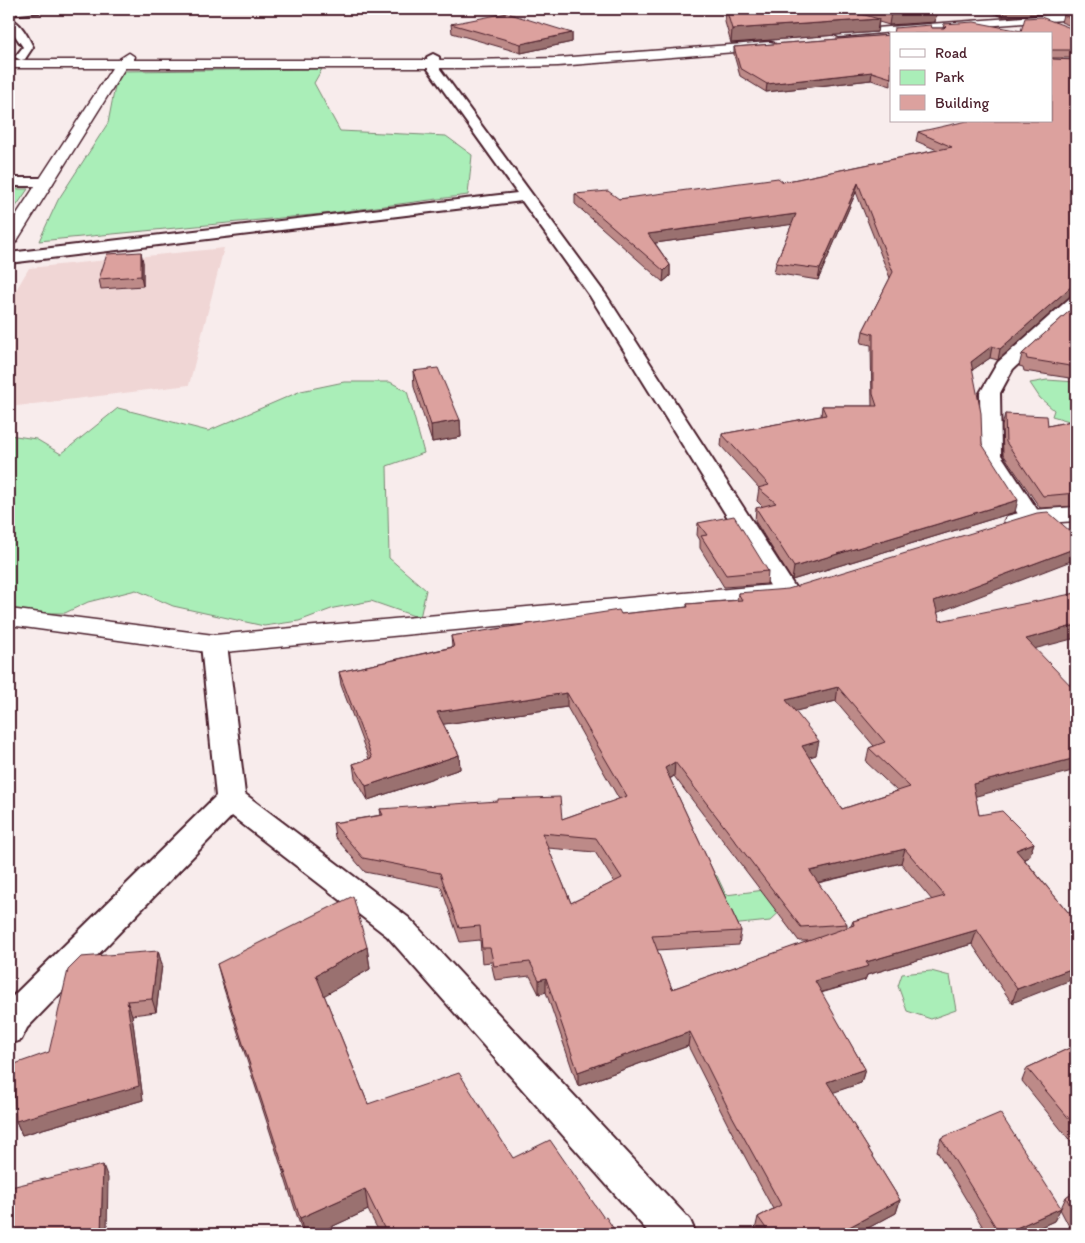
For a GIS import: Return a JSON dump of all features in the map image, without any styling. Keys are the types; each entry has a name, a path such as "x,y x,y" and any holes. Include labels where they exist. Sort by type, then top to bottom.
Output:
{"main road":[{"path":"901,32 1076,16"},
{"path":"860,22 890,33"},
{"path":"968,32 1059,26 1076,23"},
{"path":"829,38 890,33"},
{"path":"9,64 125,61 555,59 785,41"},
{"path":"15,57 125,61"},
{"path":"9,239 125,61"},
{"path":"996,527 1040,517 1076,514"},
{"path":"9,617 214,644 795,589"}],"street":[{"path":"9,12 39,9"},
{"path":"1041,19 1059,26"},
{"path":"9,21 20,33 28,48 15,57"},
{"path":"432,60 526,196 598,295 795,589"},
{"path":"9,182 46,182"},
{"path":"9,258 526,196"},
{"path":"1076,302 1005,366 990,393 991,455 1040,517 1076,538"},
{"path":"214,644 230,799 398,926 676,1234"},
{"path":"9,1029 9,1023 230,799"}],"shaded area":[{"path":"224,248 189,385 9,407 9,302 29,268"}],"green space":[{"path":"322,69 314,83 340,131 446,136 472,155 468,195 323,214 39,241 58,200 108,123 118,71"},
{"path":"9,189 28,189 9,217"},
{"path":"1047,380 1076,382 1076,423 1052,416 1054,410 1040,398 1030,383"},
{"path":"344,382 390,382 407,391 424,453 387,466 389,558 426,590 420,618 371,601 334,608 299,621 264,626 173,606 136,590 88,602 65,613 27,613 9,609 9,435 36,439 61,454 118,408 208,431 301,391"},
{"path":"705,870 717,876 726,895 772,889 789,903 770,921 730,925"},
{"path":"931,971 950,976 956,1010 931,1019 907,1011 898,986 902,974"}],"building":[{"path":"726,9 843,9 879,19 732,29"},
{"path":"880,9 934,9 891,12"},
{"path":"507,13 572,33 521,44 451,24"},
{"path":"1076,13 1076,20 1063,15"},
{"path":"1041,17 1076,30 1076,50 1052,50 1052,32 893,32 894,28 931,25 932,28 944,28 946,26 944,24 974,22 1021,31 1025,18"},
{"path":"890,35 890,78 872,72 767,84 740,68 734,47"},
{"path":"1052,58 1076,60 1076,185 1070,186 1076,189 1076,285 1073,285 1000,349 992,346 971,362 981,413 982,444 1018,500 794,567 756,508 776,503 758,488 769,485 722,434 826,415 822,406 877,406 873,394 873,334 863,331 893,272 858,183 820,269 776,263 796,214 648,234 670,265 664,271 575,194 608,191 619,199 778,178 783,182 952,147 918,132 963,122 1052,122"},
{"path":"141,252 141,276 99,279 107,254"},
{"path":"1076,305 1076,367 1027,359 1026,355 1022,354"},
{"path":"438,368 460,420 431,425 413,371"},
{"path":"1005,414 1047,416 1048,426 1076,420 1076,493 1043,496 1006,442"},
{"path":"1048,512 1071,532 1076,533 1076,548 934,601 940,621 1076,593 1076,625 1026,639 1076,691 1076,758 973,784 979,815 1002,811 1034,843 1016,850 1068,912 1076,909 1076,967 1017,989 977,930 866,962 869,966 815,981 865,1069 827,1082 900,1200 836,1234 770,1234 758,1217 781,1205 731,1114 690,1032 578,1072 546,978 539,980 530,962 494,966 490,948 482,948 480,926 459,928 440,873 363,858 333,823 383,815 380,809 498,801 498,799 560,797 562,819 627,796 567,693 437,712 459,755 366,786 353,764 372,758 339,672 454,647 451,636 619,610 621,614 688,607 687,604 742,600 738,593 788,589 1037,513","holes":["838,687 885,742 869,748 910,787 842,809 802,746 819,741 786,700","675,762 801,927 847,924 810,871 905,849 945,896 853,921 854,925 672,989 652,936 741,931 665,768","542,833 596,838 622,878 571,903"]},
{"path":"734,516 768,571 726,575 701,536 707,535 698,523"},
{"path":"353,896 367,947 316,975 368,1104 459,1073 513,1158 550,1140 617,1234 387,1234 365,1189 300,1218 217,964"},
{"path":"158,951 152,999 127,1001 139,1086 16,1121 12,1065 49,1052 68,970 81,957"},
{"path":"1076,1045 1076,1127 1027,1068"},
{"path":"1000,1113 1061,1208 1003,1234 1000,1234 941,1138"},
{"path":"103,1165 101,1234 9,1234 11,1187"},
{"path":"1076,1190 1076,1218 1066,1197"}]}
